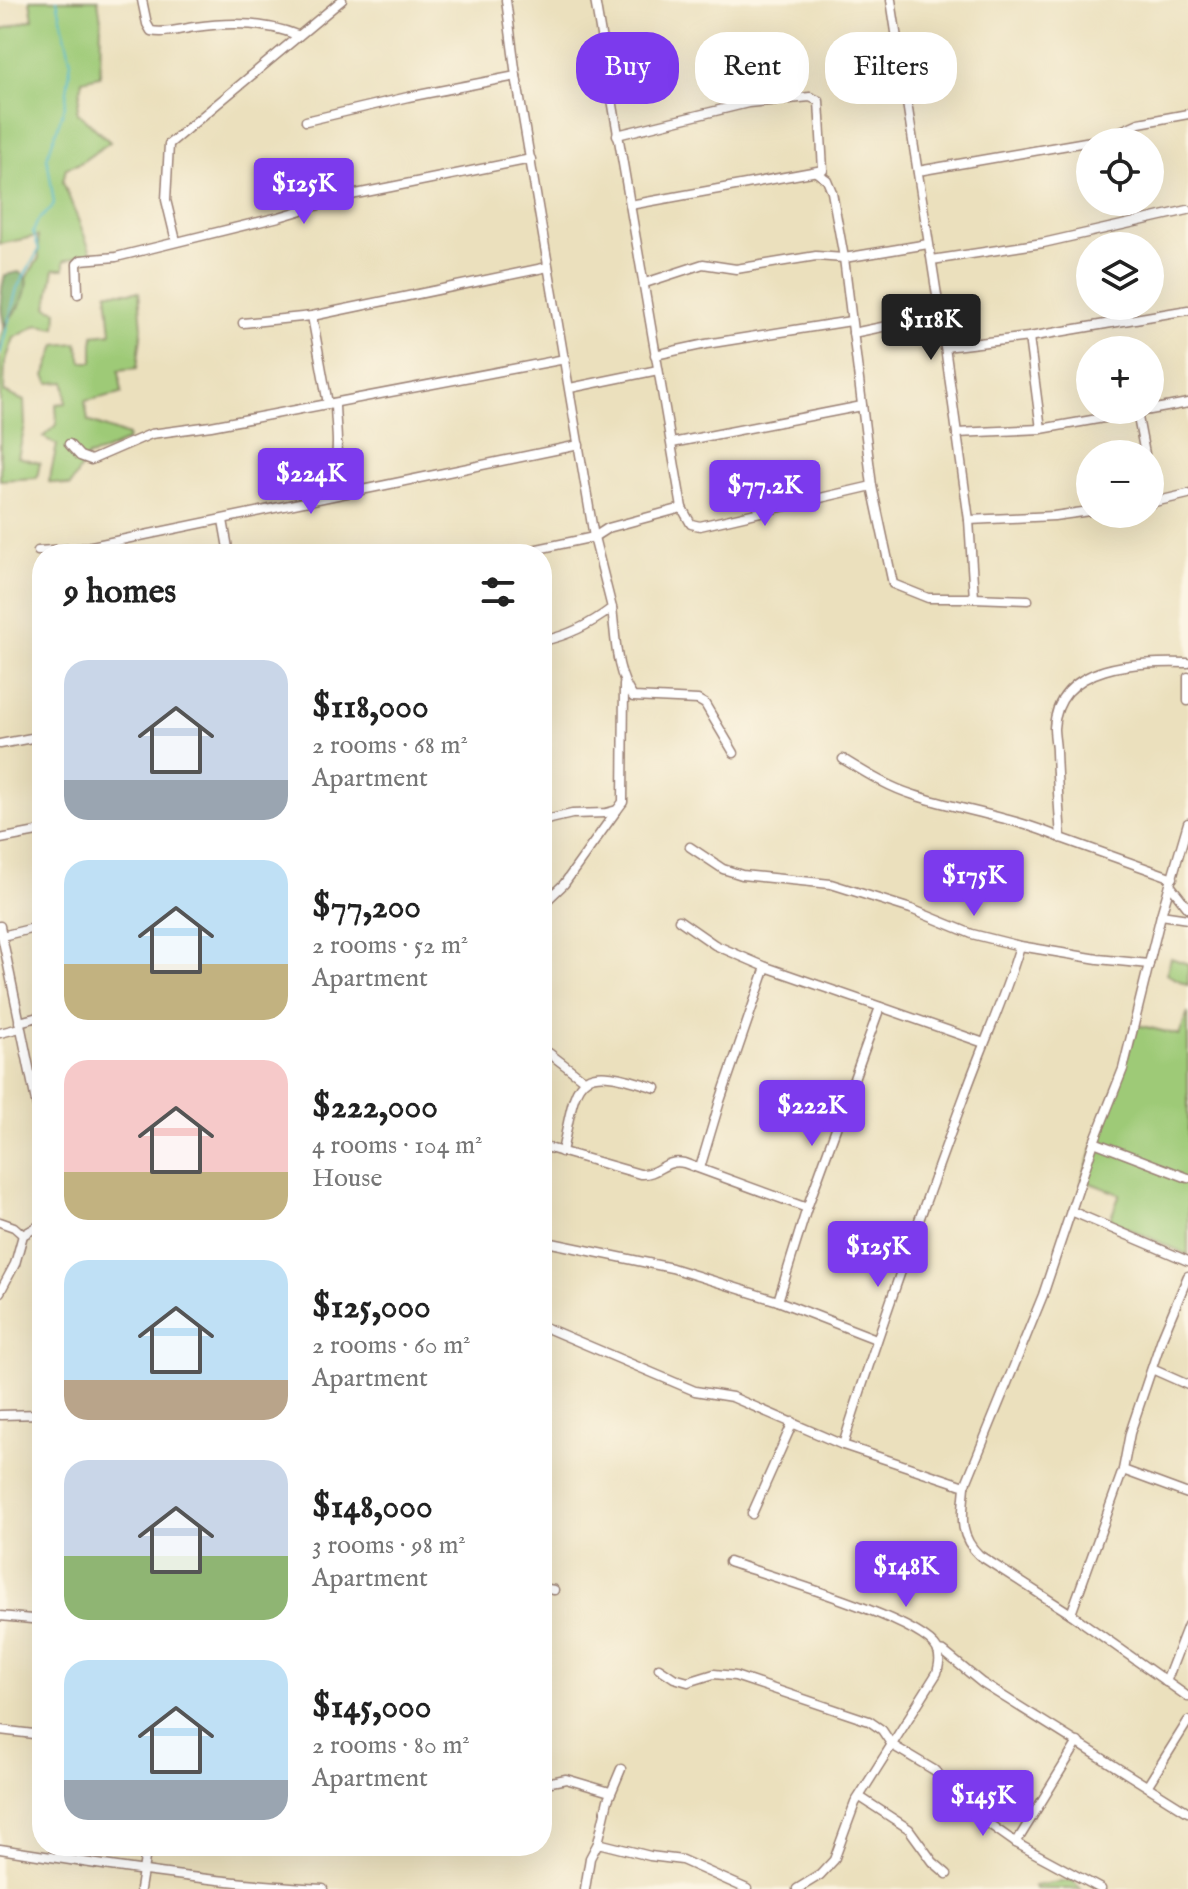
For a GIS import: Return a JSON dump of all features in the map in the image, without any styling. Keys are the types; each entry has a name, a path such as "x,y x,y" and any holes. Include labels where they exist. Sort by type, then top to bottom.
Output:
{"street":[{"path":"142,0 147,24 151,31 159,33 198,26 248,24 269,25 297,35"},
{"path":"176,241 166,200 169,144 342,0"},
{"path":"506,0 516,76 594,537 612,608 624,685 623,802 564,884 552,895"},
{"path":"595,0 682,508 691,524 700,526 872,486"},
{"path":"899,0 891,0 957,433 969,520 974,598"},
{"path":"306,121 516,76"},
{"path":"617,135 748,103 810,97 819,101 822,111 823,170 630,205"},
{"path":"918,171 1103,139 1139,123 1188,114"},
{"path":"78,294 77,264 81,260 116,257 279,217 356,194 531,159"},
{"path":"816,172 827,180 832,192 844,258 872,486 893,584 928,598 1028,600"},
{"path":"932,260 1043,243 1188,210"},
{"path":"645,283 703,264 736,269 816,256 844,258 928,244"},
{"path":"243,323 312,316 548,267"},
{"path":"945,347 1029,337 1188,310"},
{"path":"853,333 940,315"},
{"path":"312,316 337,443 334,468 337,481 346,492"},
{"path":"655,355 851,321"},
{"path":"1029,337 1041,429"},
{"path":"69,444 80,456 91,460 151,434 331,404 565,359"},
{"path":"570,388 658,370"},
{"path":"1164,407 1188,403"},
{"path":"672,443 862,406"},
{"path":"957,433 1041,429 1076,423"},
{"path":"102,544 579,445"},
{"path":"1164,500 1188,494"},
{"path":"552,546 594,537 608,528 682,508"},
{"path":"969,520 1076,513"},
{"path":"223,520 227,544"},
{"path":"552,639 592,623 612,608"},
{"path":"1061,838 1054,727 1060,707 1070,691 1083,678 1102,670 1145,663 1188,663"},
{"path":"1188,677 1188,701"},
{"path":"624,685 633,697 689,698 705,704 734,753"},
{"path":"0,744 32,738"},
{"path":"843,759 875,779 912,795 1036,827 1172,881 1188,908"},
{"path":"552,819 617,810"},
{"path":"1188,823 1161,915 1123,1069 1094,1142 1043,1295 965,1486 963,1524 968,1544 979,1555 1071,1614 1188,1697"},
{"path":"0,839 32,833"},
{"path":"690,847 723,869 742,875 831,884 911,909 972,934 1020,946 1149,964"},
{"path":"1161,915 1188,919"},
{"path":"679,920 715,945 766,967 984,1043"},
{"path":"32,927 1,931 32,1076"},
{"path":"843,1445 876,1339 984,1043 997,1016 1020,946"},
{"path":"700,1168 766,967"},
{"path":"778,1301 807,1208 880,1007"},
{"path":"0,1033 32,1020"},
{"path":"552,1055 584,1080"},
{"path":"562,1152 574,1096 584,1080 594,1075 608,1074 656,1088"},
{"path":"1094,1142 1188,1178"},
{"path":"552,1149 640,1174 650,1174 673,1161 807,1208"},
{"path":"1071,1211 1188,1261"},
{"path":"0,1222 14,1227 23,1235"},
{"path":"0,1292 15,1264 23,1235 32,1230"},
{"path":"552,1243 625,1260 658,1264 778,1301 876,1339"},
{"path":"1071,1614 1123,1470 1130,1433 1152,1369 1188,1276"},
{"path":"552,1330 695,1391 732,1397 843,1445 965,1486"},
{"path":"1152,1369 1188,1385"},
{"path":"0,1415 32,1414"},
{"path":"752,1514 793,1422"},
{"path":"1123,1470 1188,1494"},
{"path":"729,1562 877,1613 920,1634 982,1683 1188,1812"},
{"path":"0,1616 32,1619"},
{"path":"1166,1682 1188,1625"},
{"path":"797,1889 820,1875 834,1860 847,1822 860,1797 937,1673 940,1665 938,1651"},
{"path":"659,1668 674,1678 688,1682 714,1674 735,1676 869,1721 882,1730 892,1745 934,1770 992,1826 1016,1843 1101,1889"},
{"path":"1148,1785 1188,1721"},
{"path":"0,1730 32,1734"},
{"path":"1016,1843 1078,1742"},
{"path":"585,1889 590,1858 598,1843 610,1792 621,1769"},
{"path":"552,1782 566,1779 610,1792"},
{"path":"860,1797 909,1829 933,1862 947,1874"},
{"path":"598,1843 650,1856 682,1860 747,1889"},
{"path":"0,1849 32,1854"},
{"path":"43,1856 254,1887 323,1889"},
{"path":"140,1889 145,1856"}],"green space":[{"path":"30,0 98,0 101,20 100,76 82,80 77,112 110,142 80,163 66,168 63,182 91,252 64,261 64,269 54,269 47,307 57,311 56,328 38,325 14,338 5,363 4,392 24,401 25,426 18,457 40,463 37,478 0,480 0,338 21,302 26,278 39,258 38,236 0,244 0,30 33,19"},
{"path":"19,272 26,278 26,291 4,325 1,300 5,275"},
{"path":"107,292 139,292 142,328 137,368 119,370 122,393 85,401 88,421 128,436 127,441 88,456 70,486 49,482 57,445 43,437 57,424 56,404 66,403 65,382 49,383 45,376 56,345 77,343 82,362 93,362 93,335 111,333"},
{"path":"1171,958 1188,964 1188,985 1166,974"},
{"path":"1188,1012 1188,1255 1110,1220 1120,1194 1082,1180 1138,1025 1179,1035"},
{"path":"1072,1880 1081,1889 1035,1889 1034,1886"}],"waterway":[{"path":"0,355 17,288 39,250 33,232 38,220 54,203 47,157 65,106 71,61 57,0"}]}
